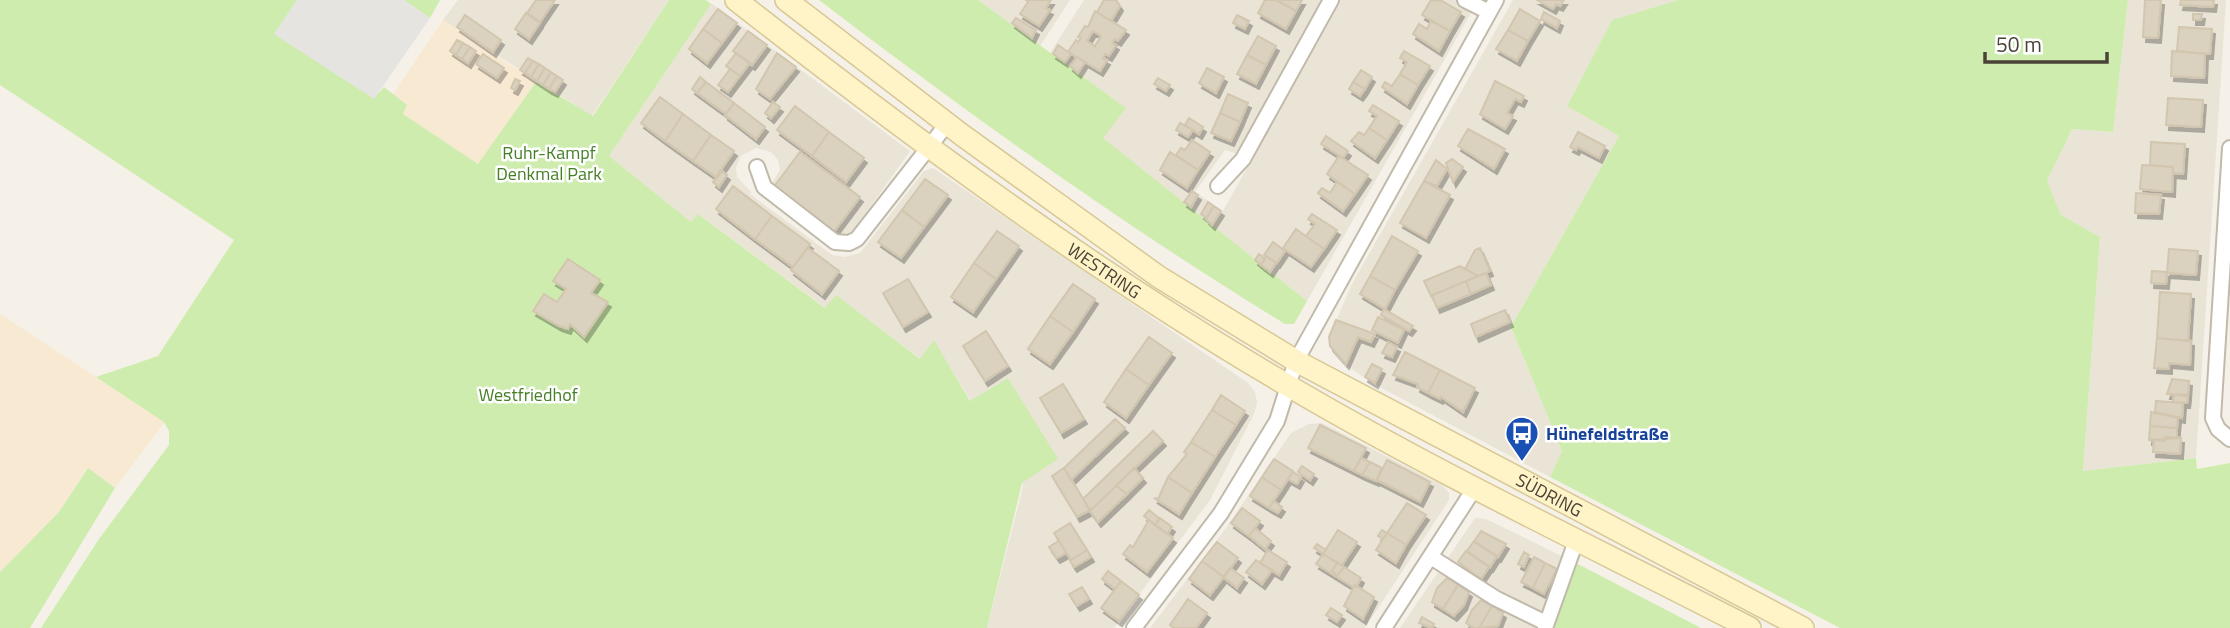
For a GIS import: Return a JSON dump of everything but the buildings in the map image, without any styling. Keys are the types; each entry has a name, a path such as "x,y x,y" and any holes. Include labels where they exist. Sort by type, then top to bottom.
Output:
{"main road":[{"name":"WESTRING","path":"736,0 1025,217 1287,385"},
{"name":"WESTRING","path":"786,0 947,124 1159,277 1296,361"},
{"name":"SÜDRING","path":"1296,361 1802,628"},
{"name":"SÜDRING","path":"1287,385 1474,489 1750,628"}],"street":[{"path":"1218,186 1243,159 1331,0"},
{"path":"1134,628 1221,513 1277,421 1296,361 1493,6 1465,0"},
{"path":"757,167 764,187 835,242 849,243 857,239 947,124"},
{"path":"2229,439 2213,418 2230,148"},
{"path":"1384,628 1474,489"},
{"path":"1431,557 1495,598 1546,625 1576,541"}],"shaded area":[{"path":"297,0 404,0 430,18 374,99 274,34"},
{"path":"458,0 669,0 592,116 443,20"},
{"path":"978,0 1070,0 1040,46"},
{"path":"1084,0 1321,0 1238,154 1225,150 1195,192 1223,211 1340,0 1459,0 1471,13 1307,301 1102,138 1126,108 1050,53"},
{"path":"1513,0 1678,0 1612,20 1567,106 1619,136 1511,327 1562,451 1550,477 1374,384 1347,366 1330,346 1329,337 1352,284"},
{"path":"2128,0 2226,0 2196,458 2083,471 2100,237 2061,215 2047,181 2072,129 2113,132"},
{"path":"711,3 910,151 853,231 840,236 770,186 780,170 778,160 771,152 756,148 741,156 736,168 737,177 750,194 832,255 845,257 860,253 924,171 933,168 1248,383 1255,392 1257,403 1254,414 1210,500 1114,628 987,628 1023,487 1008,378 971,401 934,341 921,359 836,296 826,308 698,214 692,223 609,156"},
{"path":"443,20 536,82 478,164 403,114 393,94"},
{"path":"0,314 165,422 115,488 87,468 59,512 0,572"},
{"path":"1322,423 1442,485 1449,493 1449,500 1365,628 1150,628 1226,528 1291,433 1309,424"},
{"path":"1475,518 1486,519 1574,562 1552,628 1400,628"}],"green space":[{"name":"Westfriedhof","path":"0,0 297,0 275,34 374,98 384,87 407,105 403,114 478,164 536,82 593,116 669,0 706,0 711,4 609,156 691,222 698,214 825,308 836,295 920,359 934,340 970,401 1008,378 1058,459 1022,483 987,628 41,628 99,539 169,445 169,431 164,422 96,377 158,356 234,240 0,85"},
{"path":"404,0 440,0 430,18"},
{"path":"819,0 978,0 1126,108 1103,138 1307,301 1294,324 1285,324 1106,208 990,127"},
{"path":"1678,0 2128,0 2113,132 2072,129 2047,181 2061,215 2100,237 2083,471 2196,458 2197,469 2230,463 2230,628 1840,628 1550,477 1562,451 1511,327 1619,136 1567,106 1612,20"},
{"path":"88,468 115,488 30,628 0,628 0,572 59,512"},
{"path":"1574,562 1701,628 1552,628"}],"place":[{"name":"Hünefeldstraße","path":"1522,463"}],"park label":[{"name":"Ruhr-Kampf Denkmal Park","path":"549,162"}]}
